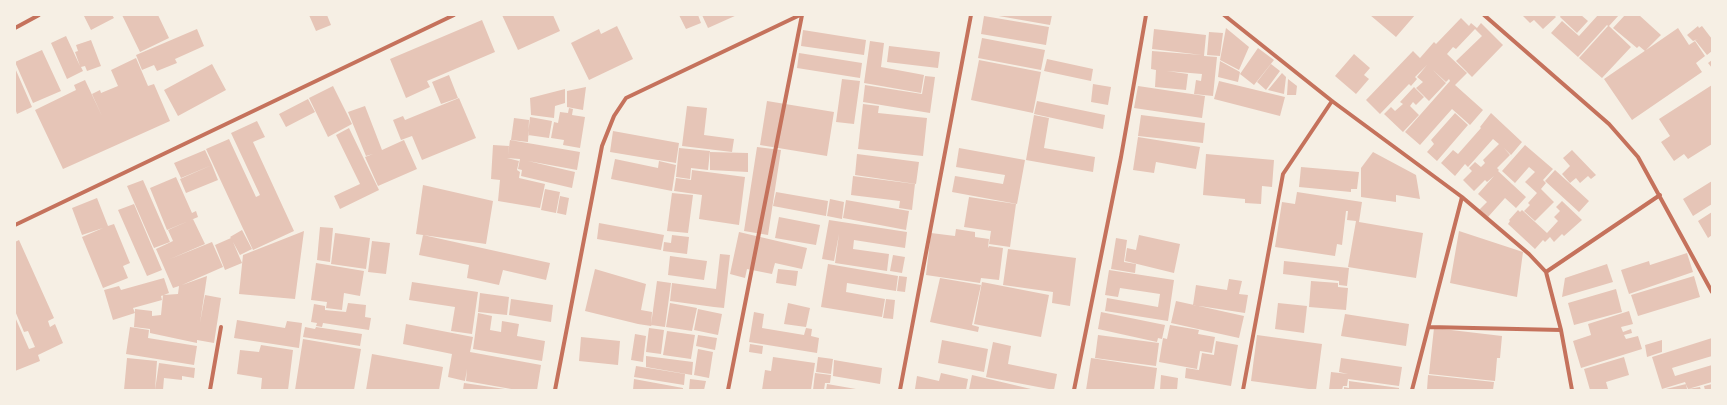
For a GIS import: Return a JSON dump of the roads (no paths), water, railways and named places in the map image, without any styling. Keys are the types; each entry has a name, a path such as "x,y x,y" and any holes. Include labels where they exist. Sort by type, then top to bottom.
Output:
{"street":[{"path":"15,28 39,15"},
{"path":"15,225 454,15"},
{"path":"555,390 602,146 614,116 626,98 801,15"},
{"path":"728,390 801,15"},
{"path":"900,390 971,15"},
{"path":"1074,390 1121,157 1146,15"},
{"path":"1224,15 1332,101 1462,198 1529,254 1546,272 1561,330 1572,390"},
{"path":"1484,15 1609,124 1638,157 1712,292"},
{"path":"1244,390 1283,174 1332,101"},
{"path":"1546,272 1660,195"},
{"path":"1412,390 1462,198"},
{"path":"1429,326 1561,330"},
{"path":"210,390 221,327"}]}
